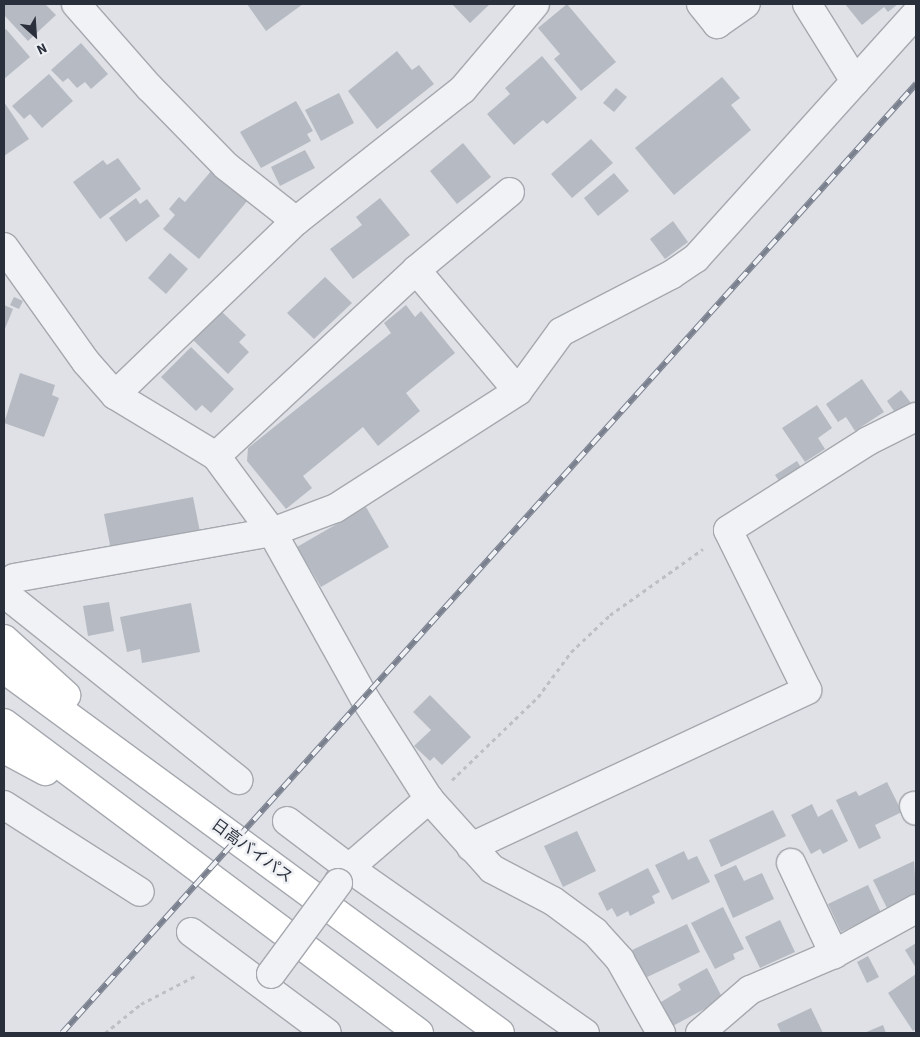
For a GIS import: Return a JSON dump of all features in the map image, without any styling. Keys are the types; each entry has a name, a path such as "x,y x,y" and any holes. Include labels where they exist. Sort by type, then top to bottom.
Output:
{"highway":[{"path":"4,639 190,806"},
{"name":"日高バイパス","path":"4,669 500,1033"},
{"path":"4,723 419,1033"},
{"path":"4,749 136,822"}],"street":[{"path":"76,4 148,87 226,166 296,221"},
{"path":"115,395 296,221 463,89 535,4"},
{"path":"701,4 717,24 746,4"},
{"path":"807,4 855,81"},
{"path":"9,585 272,532 336,508 518,391 561,332 671,275 696,258 916,14"},
{"path":"216,456 416,270 510,192"},
{"path":"4,248 16,260 75,348 115,395 216,456 272,532 364,697 429,799 492,870 553,901 595,932 620,960 661,1033"},
{"path":"416,270 518,391"},
{"path":"471,847 807,690 728,530 868,441 916,417"},
{"path":"9,585 238,780"},
{"path":"266,981 344,875 429,799"},
{"path":"4,805 140,892"},
{"path":"287,821 344,875 585,1033"},
{"path":"791,863 834,954"},
{"path":"700,1033 750,990 834,954 916,909"},
{"path":"191,932 227,960 266,981 326,1033"}],"path":[{"path":"429,799 473,764 538,697 571,652 610,615 728,530"},
{"path":"105,1033 141,1004 227,960"}],"building":[{"path":"4,4 45,4 56,15 28,41 4,15"},
{"path":"247,4 303,4 266,31"},
{"path":"452,4 490,4 470,23"},
{"path":"567,4 616,62 581,91 554,59 560,54 538,28"},
{"path":"845,4 898,4 888,12 884,7 862,25"},
{"path":"6,29 30,57 4,79 4,31"},
{"path":"81,43 108,74 91,89 85,82 77,88 68,78 63,82 51,70"},
{"path":"397,51 412,70 419,65 434,84 377,129 348,91"},
{"path":"542,56 577,98 547,124 543,120 514,145 487,114 510,94 505,88"},
{"path":"49,74 73,101 42,128 30,114 24,119 12,106"},
{"path":"722,77 740,98 731,105 751,130 674,195 635,148"},
{"path":"616,88 627,97 614,112 603,103"},
{"path":"339,93 354,123 321,141 305,110"},
{"path":"296,101 313,131 307,134 311,141 261,168 240,132"},
{"path":"4,102 29,139 4,156"},
{"path":"591,139 613,163 572,198 551,174"},
{"path":"463,143 491,177 457,204 430,171"},
{"path":"305,150 315,168 280,186 271,167"},
{"path":"118,158 141,189 100,219 73,182 103,160 107,165"},
{"path":"212,170 248,200 199,259 163,229 175,215 169,209 179,197 185,202"},
{"path":"614,173 629,191 598,216 584,198"},
{"path":"136,198 140,204 147,199 160,216 126,242 109,218"},
{"path":"380,198 410,235 353,279 330,249 362,225 356,217"},
{"path":"673,221 688,242 665,259 650,239"},
{"path":"170,253 188,269 166,294 148,278"},
{"path":"325,277 352,303 314,339 287,313"},
{"path":"14,297 23,301 19,309 10,305"},
{"path":"4,305 13,309 4,331"},
{"path":"406,305 415,317 421,311 455,353 406,393 420,411 378,446 363,427 303,476 312,488 286,509 247,461 248,448 391,333 384,323"},
{"path":"219,309 246,335 239,342 249,352 228,374 191,338"},
{"path":"191,347 234,389 211,413 202,405 196,411 161,377"},
{"path":"20,373 55,385 52,395 59,398 44,437 4,423"},
{"path":"862,379 884,412 855,431 846,417 838,422 826,404"},
{"path":"901,390 911,403 896,414 887,401"},
{"path":"817,405 832,428 818,438 825,449 805,462 782,428"},
{"path":"797,461 805,474 783,487 775,475"},
{"path":"193,497 200,532 111,550 104,514"},
{"path":"366,507 389,547 321,587 297,547"},
{"path":"109,602 114,631 88,636 83,606"},
{"path":"191,603 200,652 142,663 140,649 127,652 120,617"},
{"path":"430,695 471,737 442,765 434,757 430,761 414,746 431,730 413,712"},
{"path":"887,782 902,812 875,825 881,838 859,849 836,800 856,791 859,796"},
{"path":"812,804 818,817 832,809 848,841 823,854 820,849 811,854 791,815"},
{"path":"773,810 786,836 721,867 709,840"},
{"path":"577,831 596,871 563,887 544,846"},
{"path":"684,851 688,860 697,856 710,882 672,900 655,865"},
{"path":"914,861 916,894 887,908 873,880"},
{"path":"736,865 744,881 762,873 774,899 733,918 714,875"},
{"path":"648,868 660,892 652,896 655,903 630,916 628,911 617,917 612,908 607,911 598,893"},
{"path":"868,885 881,913 841,932 828,904"},
{"path":"723,907 744,949 733,954 735,959 715,969 691,923"},
{"path":"780,920 795,952 760,968 745,937"},
{"path":"687,924 700,952 643,979 630,951"},
{"path":"916,943 916,968 905,950"},
{"path":"868,956 879,977 867,983 857,962"},
{"path":"707,968 723,999 669,1028 656,1005 681,990 678,984"},
{"path":"916,974 916,1029 913,1031 888,993"},
{"path":"811,1008 823,1033 781,1033 777,1024"},
{"path":"883,1025 886,1033 864,1033"}],"railway":[{"path":"62,1033 916,84"}]}
